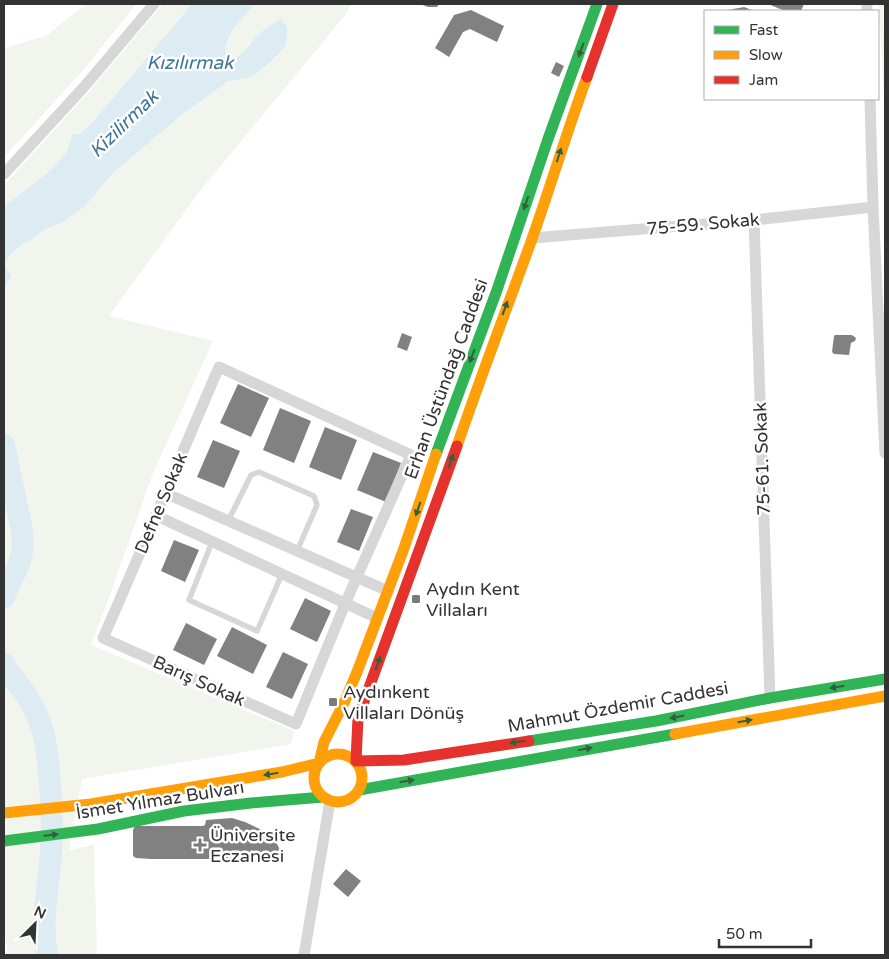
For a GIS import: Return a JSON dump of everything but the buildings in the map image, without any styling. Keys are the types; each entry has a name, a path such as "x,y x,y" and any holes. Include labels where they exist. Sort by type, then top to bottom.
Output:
{"street":[{"path":"4,174 84,88 154,4"},
{"name":"Erhan Üstündağ Caddesi","path":"319,762 324,742 344,703 409,535 445,428 497,290 548,139 597,4"},
{"name":"Erhan Üstündağ Caddesi","path":"356,761 358,718 532,238 567,131 613,4"},
{"path":"870,100 873,207 885,453"},
{"name":"75-59. Sokak","path":"532,238 754,220 873,207"},
{"name":"75-61. Sokak","path":"754,220 770,698"},
{"name":"Defne Sokak","path":"103,638 157,516 219,367 411,455 358,578"},
{"path":"165,493 388,591"},
{"path":"157,516 377,618"},
{"path":"346,604 358,578"},
{"name":"Barış Sokak","path":"103,638 296,724 346,604"},
{"name":"Mahmut Özdemir Caddesi","path":"356,761 404,760 656,721 770,698 885,679"},
{"name":"Mahmut Özdemir Caddesi","path":"360,790 885,696"},
{"path":"338,753 347,755 356,761 362,774 362,782 360,790 354,796 347,801 338,802 326,799 318,792 314,785 313,777 315,769 324,757 338,753"},
{"name":"İsmet Yılmaz Bulvarı","path":"4,814 91,804 282,772 319,762"},
{"path":"304,955 326,799"},
{"name":"İsmet Yılmaz Bulvarı","path":"4,841 98,829 184,811 251,803 326,799"}],"lane":[{"path":"228,521 251,475 259,472 314,496 316,504 296,551"},
{"path":"212,542 189,600 256,631 282,574"}],"shaded area":[{"path":"86,4 136,4 85,68 4,157 4,48 46,36"},
{"path":"163,4 192,4 93,122 78,134 73,134 66,153 53,168 4,207 4,185 89,92"},
{"path":"255,4 351,4 346,14 199,192 109,316 213,341 153,473 91,645 294,731 291,744 82,779 69,851 94,844 97,955 8,955 4,928 4,287 12,277 4,266 10,255 21,245 79,211 112,174 171,123 218,87 254,75 273,60 285,47 250,44 236,58 227,57 225,47 232,30"},
{"path":"879,4 885,4 885,122"}],"water":[{"name":"Kızılırmak","path":"192,4 255,4 232,30 225,47 227,57 236,58 245,51 260,33 281,19 287,27 285,47 271,62 256,74 227,82 179,117 112,174 79,211 21,245 10,255 4,265 4,207 53,168 66,153 73,134 79,134 93,122"},
{"path":"4,265 12,277 4,287"}],"waterway":[{"path":"4,445 23,543 20,561 4,597"},
{"path":"4,664 24,692 41,725 48,761 52,830 45,921 47,955"}],"traffic: fast":[{"path":"436,454 497,290 548,139 597,4"},
{"path":"529,741 656,721 770,698 885,679"},
{"path":"359,790 675,734"},
{"path":"4,841 98,829 184,811 323,797"}],"traffic: slow":[{"path":"457,446 532,239 587,77"},
{"path":"319,763 324,742 357,672 403,551 436,454"},
{"path":"675,734 885,696"},
{"path":"333,754 343,754 352,758 358,764 361,769 362,778 361,787 352,798 343,802 333,802 324,798 318,792 314,783 314,773 318,764 324,758 333,754"},
{"path":"4,813 91,804 282,772 319,763"}],"traffic: jam":[{"path":"587,77 613,4"},
{"path":"356,761 358,718 457,446"},
{"path":"356,761 404,760 529,741"}],"place":[{"name":"Aydın Kent Villaları","path":"416,599"},
{"name":"Aydınkent Villaları Dönüş","path":"333,702"},
{"name":"Üniversite Eczanesi","path":"200,845"}],"water label":[{"name":"Kizilirmak","path":"124,124"}]}
